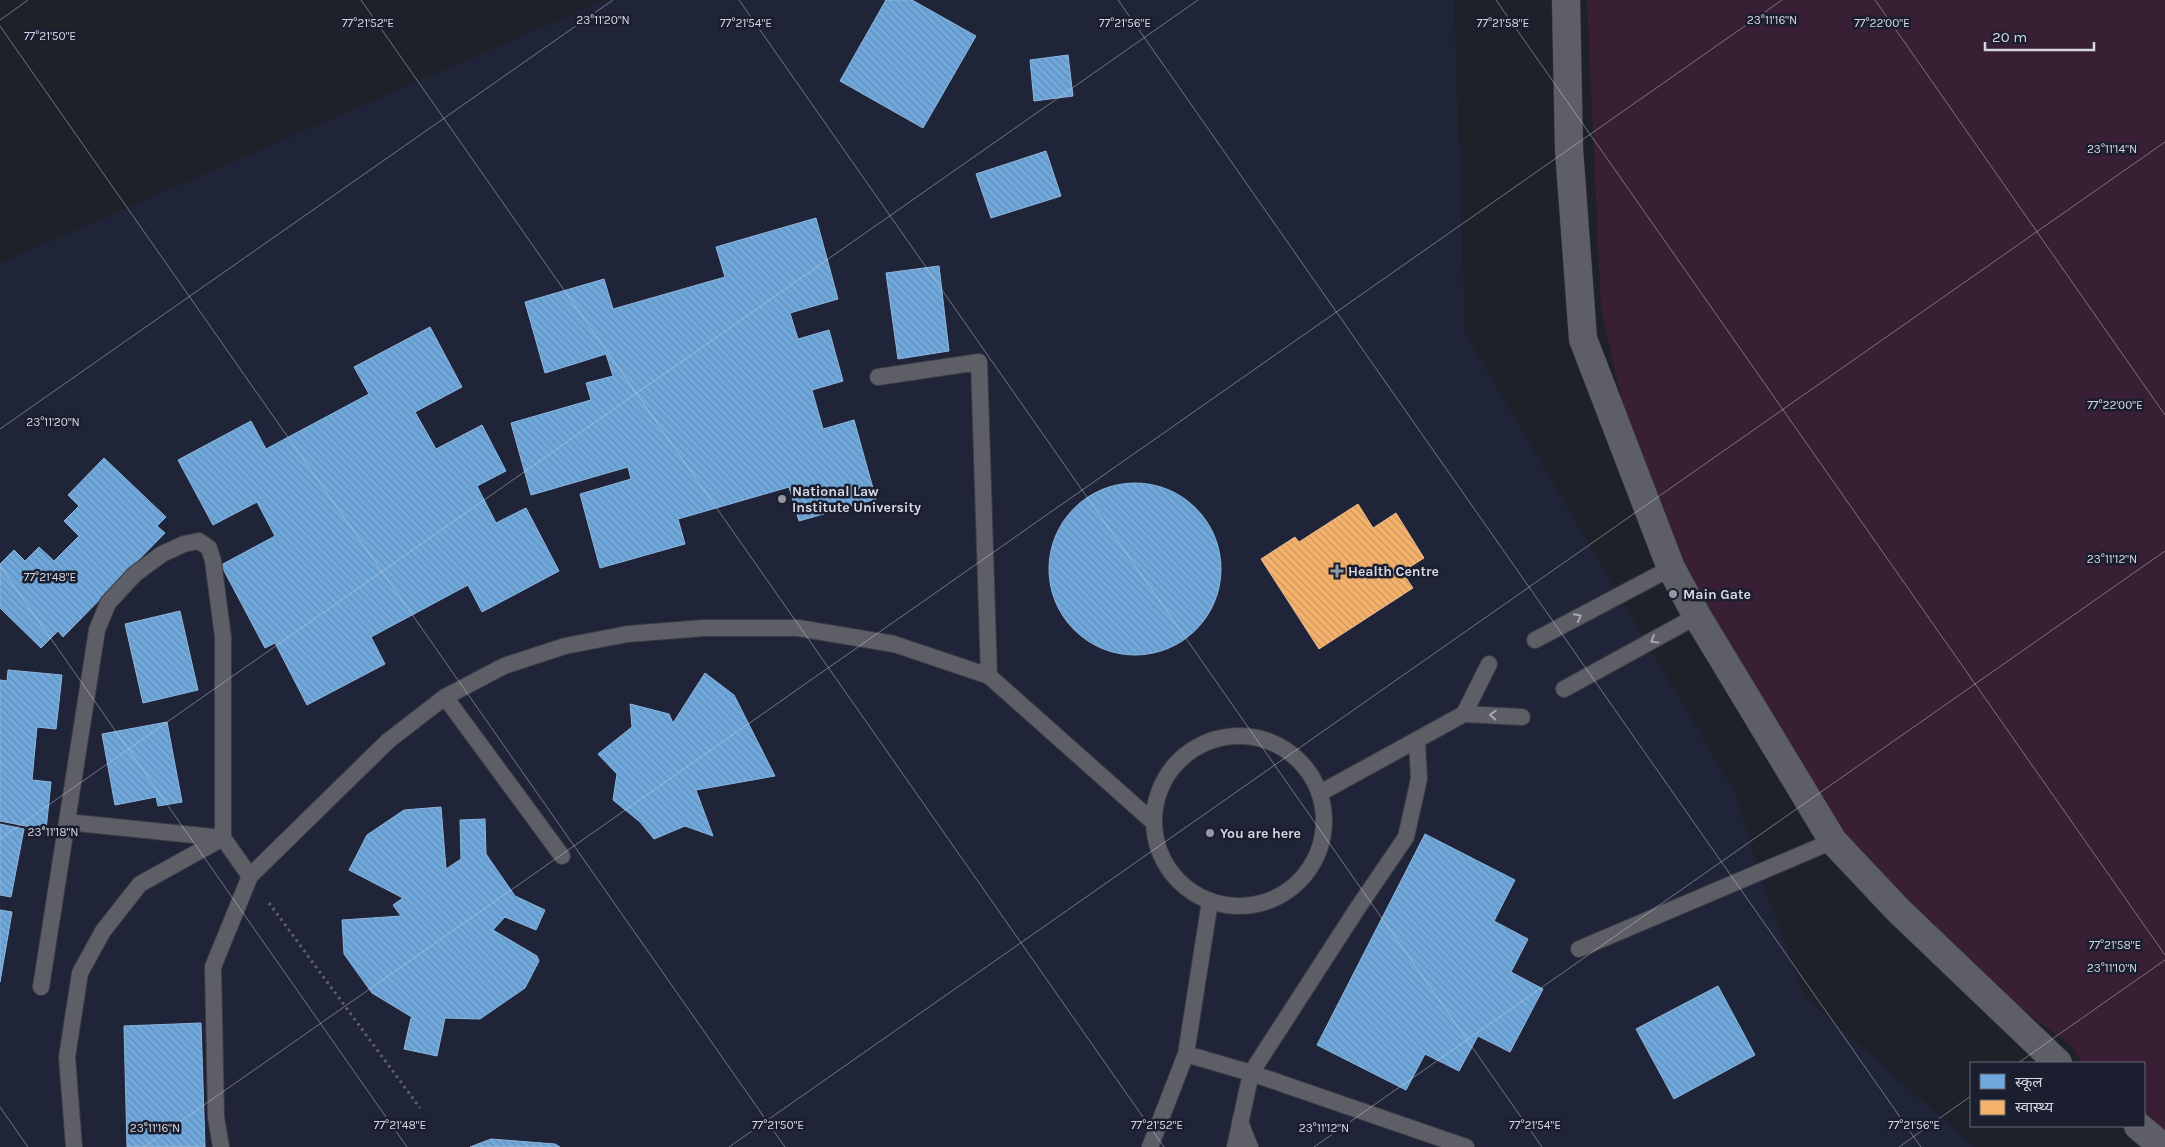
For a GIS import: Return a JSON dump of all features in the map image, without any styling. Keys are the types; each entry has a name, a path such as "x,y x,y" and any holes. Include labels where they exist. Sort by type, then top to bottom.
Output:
{"street":[{"path":"1566,0 1569,149 1583,339 1671,568 1697,616 1833,841 1898,910 2057,1062"},
{"path":"2139,1127 2156,1140 2161,1147"}],"lane":[{"path":"878,377 979,362 989,676"},
{"path":"41,986 97,630 108,603 135,574 162,554 184,544 199,541 209,548 213,561 223,637 223,838 250,876"},
{"path":"1536,640 1671,568"},
{"path":"1564,689 1697,616"},
{"path":"221,1147 216,1117 213,967 250,876 388,741 445,697 504,666 565,646 628,634 704,628 798,628 885,642 989,676 1151,820"},
{"path":"1464,714 1489,664"},
{"path":"445,697 562,856"},
{"path":"1320,793 1464,714 1522,717"},
{"path":"1240,735 1261,738 1280,746 1298,758 1311,774 1320,793 1324,812 1324,836 1316,858 1303,877 1286,892 1265,902 1242,906 1210,901 1198,896 1179,882 1165,864 1156,842 1151,820 1157,797 1167,776 1182,758 1201,745 1220,737 1240,735"},
{"path":"1234,1147 1251,1073 1356,909 1406,837 1419,779 1417,741"},
{"path":"67,822 223,838"},
{"path":"74,1147 68,1057 80,973 103,931 140,884 223,838"},
{"path":"1579,949 1833,841"},
{"path":"1150,1147 1186,1054 1210,901"},
{"path":"1186,1054 1251,1073 1466,1147"},
{"path":"1240,1122 1250,1147"}],"path":[{"path":"250,876 420,1108"}],"shaded area":[{"name":"National Law Institute University","path":"605,0 1454,0 1465,333 1735,793 1760,874 1804,997 1975,1147 0,1147 0,263"},
{"path":"1587,0 2165,0 2165,1147 2145,1127 2145,1062 2082,1062 2069,1044 1874,899 1656,543 1601,310"}],"building: स्कूल":[{"path":"886,0 912,0 976,36 923,128 840,81"},
{"path":"1068,55 1073,96 1034,101 1030,60"},
{"path":"1046,151 1061,196 991,218 976,174"},
{"path":"816,218 838,299 790,313 798,339 829,330 843,381 812,390 823,429 854,420 876,499 799,521 789,487 678,519 685,544 600,568 580,494 631,479 628,467 531,495 511,423 591,400 586,383 613,376 606,354 545,373 525,302 604,279 613,309 725,277 716,247"},
{"path":"939,266 949,351 898,359 886,273"},
{"path":"430,327 462,387 415,412 436,449 482,425 506,471 477,486 496,523 526,508 559,571 482,612 468,585 371,637 385,664 307,705 275,643 265,648 221,565 275,536 257,502 213,525 178,460 251,421 266,449 369,394 354,367"},
{"path":"104,458 166,517 157,526 165,533 63,637 58,631 41,648 0,608 0,564 14,550 25,561 39,547 54,561 79,536 64,521 79,506 68,495"},
{"path":"1143,483 1160,486 1176,493 1190,502 1202,514 1218,544 1221,569 1220,586 1215,602 1202,624 1190,636 1160,652 1127,655 1110,652 1094,645 1080,636 1068,624 1052,594 1049,561 1052,544 1059,528 1068,514 1080,502 1110,486"},
{"path":"180,611 198,690 143,703 125,624"},
{"path":"8,670 62,675 56,729 37,727 32,780 51,782 46,830 0,821 0,680 7,681"},
{"path":"705,673 734,695 775,776 696,790 713,836 685,826 654,839 640,822 613,800 617,774 598,754 632,727 630,704 669,714 673,723"},
{"path":"167,722 182,802 158,806 156,797 115,805 102,734"},
{"path":"441,807 446,869 461,859 460,820 485,819 486,854 515,896 545,910 536,930 505,917 493,930 537,956 539,961 525,988 480,1019 445,1018 437,1056 404,1049 411,1018 415,1019 372,993 344,954 342,920 401,916 393,905 403,898 349,870 367,835 404,810"},
{"path":"0,824 24,829 11,897 0,895"},
{"path":"1425,834 1515,880 1494,921 1528,939 1511,972 1543,989 1510,1052 1478,1036 1459,1071 1425,1054 1406,1090 1317,1045"},
{"path":"0,910 12,912 0,982"},
{"path":"1718,986 1755,1055 1674,1099 1636,1029"},
{"path":"201,1023 205,1147 127,1147 124,1026"},
{"path":"491,1139 555,1144 560,1147 470,1147"}],"building: स्वास्थ्य":[{"path":"1358,504 1373,528 1396,513 1424,558 1402,572 1413,588 1319,649 1261,559 1295,537 1299,542"}],"place":[{"name":"National Law Institute University","path":"782,499"},
{"name":"Health Centre","path":"1337,571"},
{"name":"Main Gate","path":"1673,594"},
{"name":"You are here","path":"1210,833"}]}
